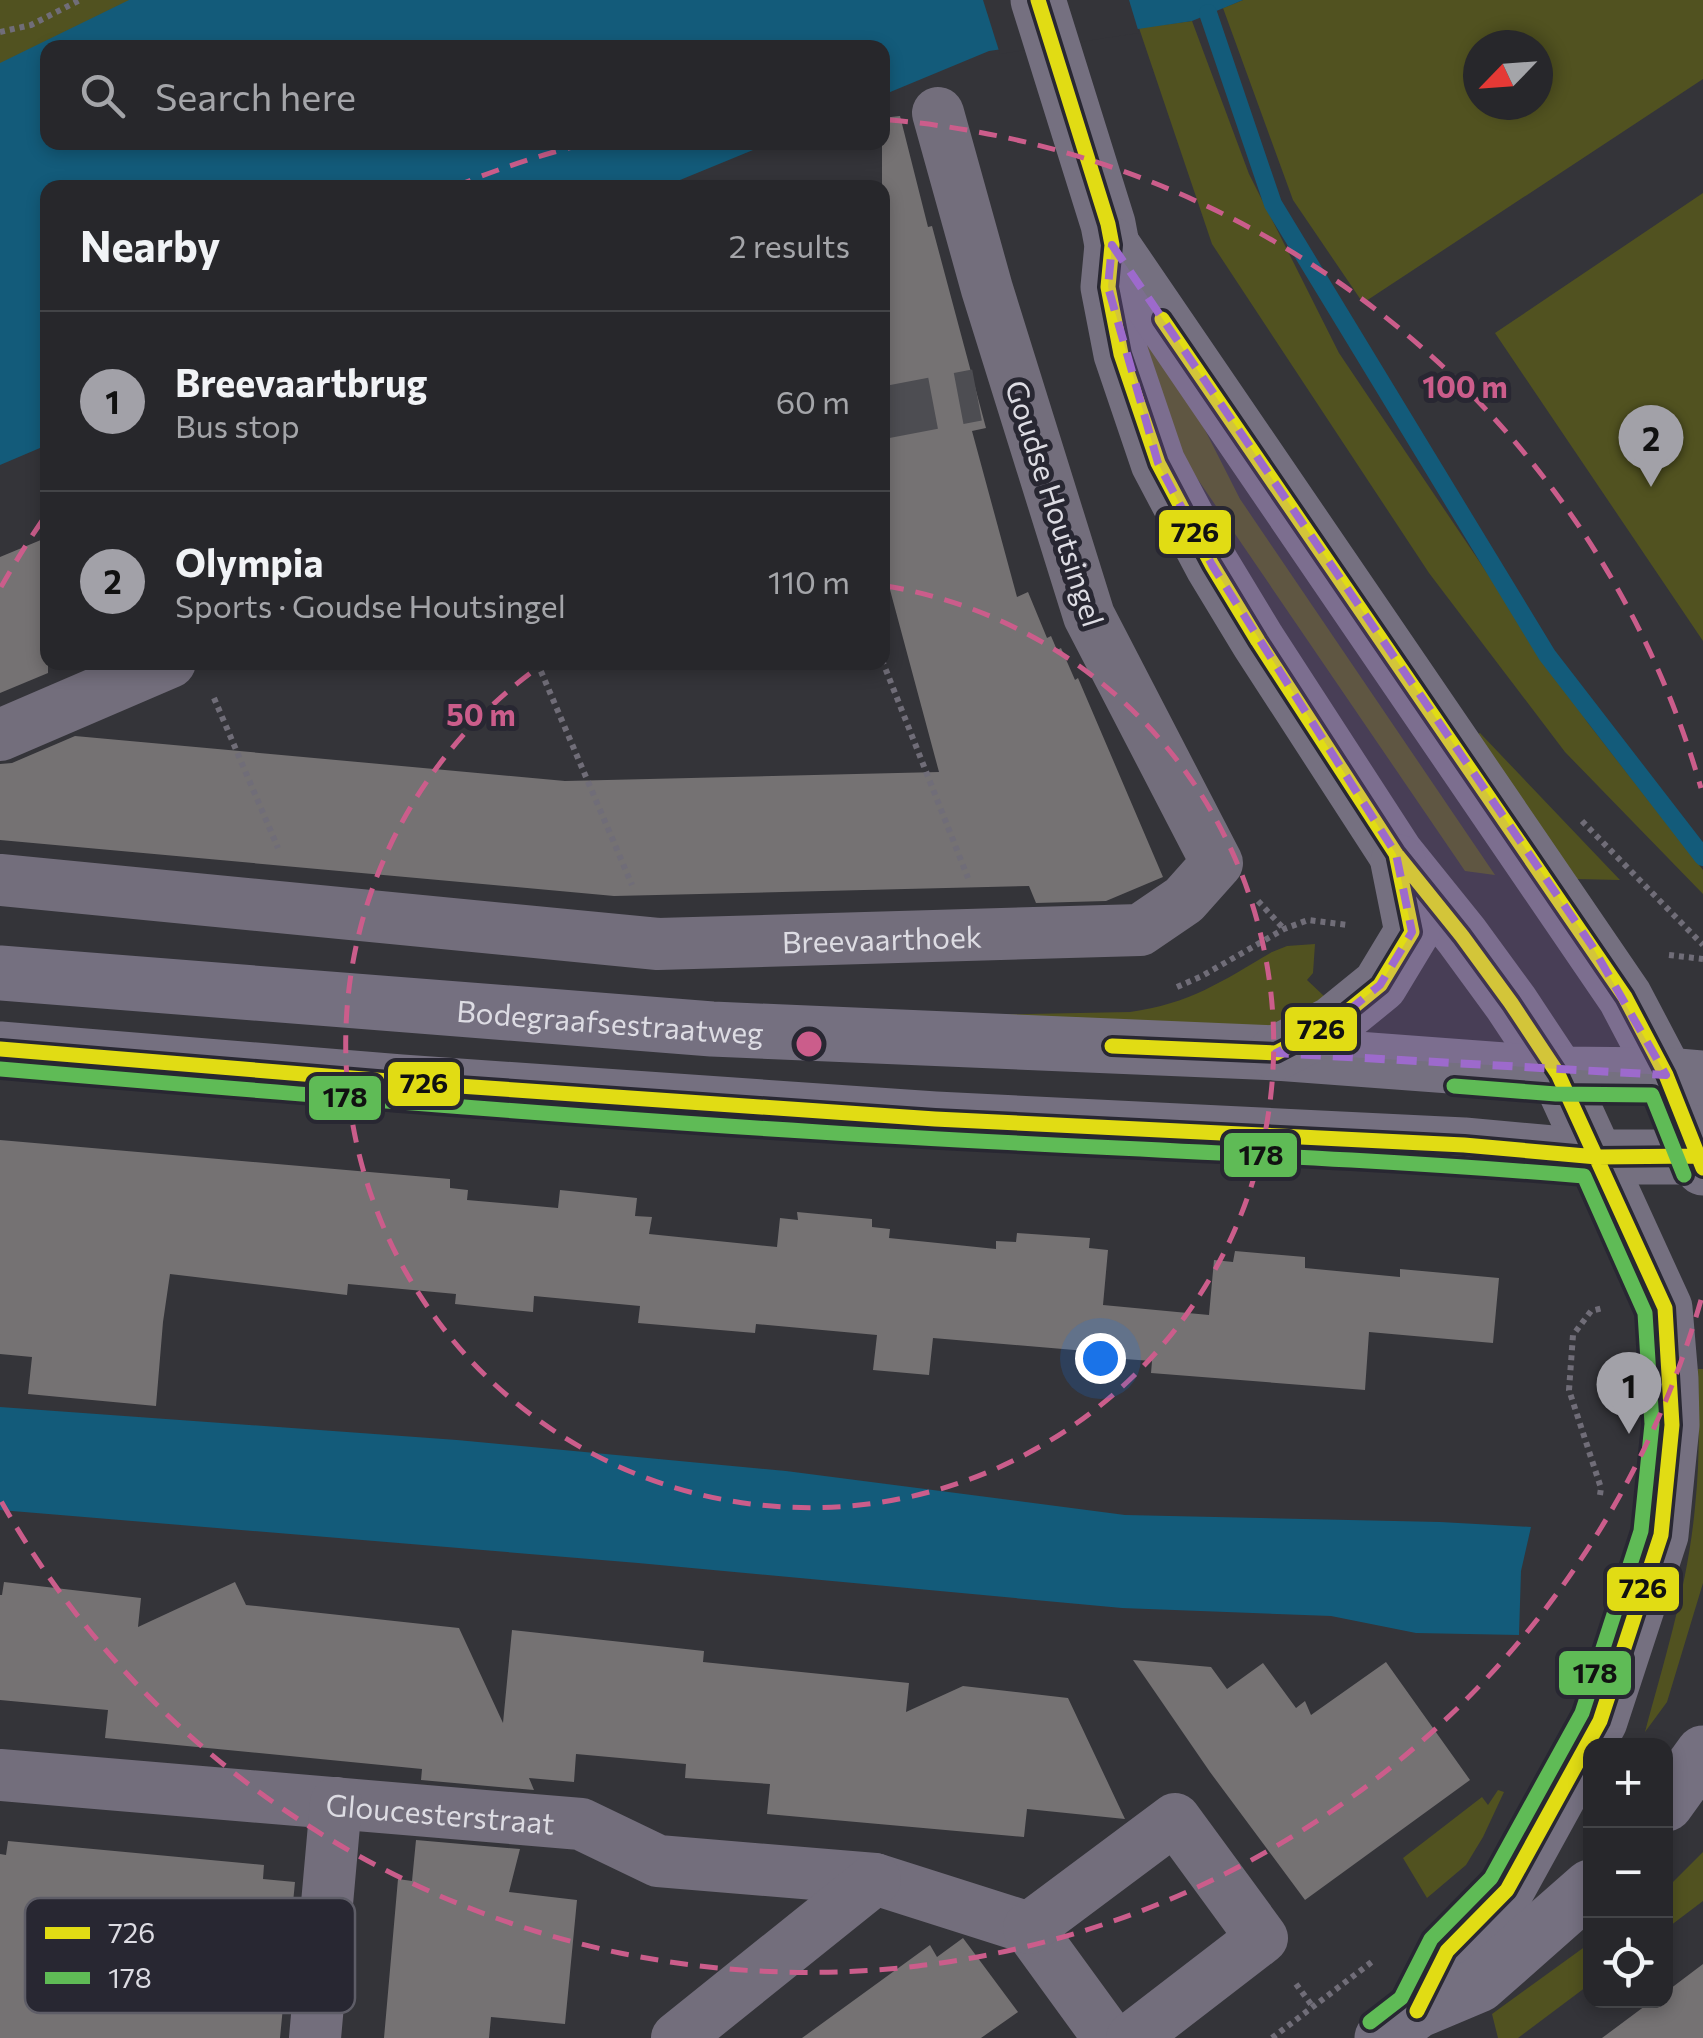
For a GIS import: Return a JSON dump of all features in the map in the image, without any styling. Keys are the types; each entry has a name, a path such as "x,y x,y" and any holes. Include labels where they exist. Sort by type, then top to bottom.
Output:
{"main road":[{"path":"0,1049 935,1119 1464,1144 1597,1157 1701,1160 1684,1076 1472,774 1110,234 1038,0"},
{"path":"1110,234 1108,286 1121,354 1158,464 1212,565 1396,854 1511,1002 1558,1074 1665,1308 1672,1425 1662,1535 1600,1721 1506,1890 1448,1951 1400,2024"},
{"path":"1276,1053 1332,1024 1380,985 1412,932 1396,854"},
{"name":"Bodegraafsestraatweg","path":"0,973 712,1029 1276,1053 1558,1074 1684,1076"},
{"path":"1673,1794 1703,1752"},
{"path":"1400,2024 1479,1985 1583,1893"}],"street":[{"name":"Goudse Houtsingel","path":"938,113 987,289 997,389 1089,616 1217,864 1184,900 1140,930 991,936"},
{"path":"0,735 151,670"},
{"name":"Breevaarthoek","path":"0,880 658,944 991,936"},
{"name":"Gloucesterstraat","path":"0,1775 581,1824 658,1861 875,1879 1029,1928"},
{"path":"328,1898 336,1803"},
{"path":"1109,2038 1029,1928 1175,1820 1262,1938 1132,2038"},
{"path":"677,2038 875,1879"},
{"path":"315,2038 317,2013"}],"path":[{"path":"0,32 30,25 80,0"},
{"path":"540,670 658,944"},
{"name":"Breevaarthoek","path":"886,670 991,936"},
{"path":"214,698 304,909"},
{"path":"1600,1507 1601,1488 1569,1390 1572,1335 1591,1310 1618,1304 1665,1308"},
{"path":"1272,2038 1387,1950"}],"highlighted area":[{"path":"1112,245 1592,946 1666,1075 1276,1053 1332,1024 1380,985 1412,932 1396,854 1212,565 1158,463 1108,287"}],"shaded area":[{"path":"0,0 318,0 93,40 40,40 40,62 0,133"},
{"path":"1243,0 1703,0 1703,79 1363,303 1293,200 1223,8"},
{"path":"1192,21 1249,174 1339,353 1588,723 1703,870 1703,894 1565,752 1429,573 1212,244 1139,28"},
{"path":"1703,193 1703,641 1495,333"},
{"path":"1127,286 1240,499 1495,875 1465,871 1173,443"},
{"path":"1480,733 1620,880 1575,879"},
{"path":"1315,944 1313,973 1307,980 1325,997 1302,1015 1256,1030 971,1015 1130,1012 1151,1008 1205,990 1287,946"},
{"path":"1698,1369 1703,1369 1703,1583 1667,1702 1645,1732 1675,1621 1692,1536 1697,1490"},
{"path":"1498,1790 1504,1792 1466,1865 1427,1898 1403,1858 1482,1797 1488,1805"},
{"path":"1703,1852 1703,1901 1673,1924 1673,1882"},
{"path":"1583,1948 1583,1989 1518,2038 1498,2038 1492,2014"}],"water":[{"path":"129,0 1243,0 1192,21 989,51 890,92 890,40 47,40"},
{"path":"40,43 40,150 753,150 680,180 40,180 40,448 0,465 0,63"},
{"path":"0,1407 457,1440 786,1471 1125,1515 1531,1527 1521,1571 1519,1635 1416,1633 1331,1616 1122,1608 0,1510"}],"pier":[{"path":"983,0 1129,0 1139,33 1000,54"}],"building":[{"path":"900,116 986,428 972,431 1017,597 1028,592 1047,638 1051,636 1057,650 1061,648 1075,680 1078,678 1163,877 1106,901 1036,903 1029,886 614,896 0,840 0,764 12,763 75,736 565,781 939,772 890,590 890,180 882,180 882,150 890,150 890,117"},
{"path":"40,540 40,670 48,673 0,693 0,557"},
{"path":"0,1140 450,1179 450,1188 468,1190 467,1200 558,1208 560,1190 637,1198 635,1216 652,1217 649,1234 777,1247 780,1218 798,1220 797,1212 872,1219 872,1227 890,1229 889,1238 996,1249 996,1241 1016,1242 1017,1233 1090,1238 1089,1248 1108,1250 1103,1305 1209,1315 1214,1260 1233,1262 1235,1251 1305,1257 1305,1268 1400,1277 1400,1269 1499,1278 1493,1343 1369,1332 1365,1390 1151,1373 1152,1361 1097,1357 1098,1352 933,1338 929,1375 873,1370 877,1335 756,1324 755,1333 638,1323 640,1306 534,1296 533,1312 455,1304 456,1294 348,1284 347,1295 170,1274 156,1406 28,1394 32,1357 0,1354"},
{"path":"4,1582 141,1598 138,1627 235,1582 246,1605 459,1628 503,1723 512,1630 704,1651 703,1662 909,1683 906,1712 963,1686 1068,1698 1125,1819 1027,1809 1024,1837 767,1814 770,1784 685,1778 686,1764 576,1754 574,1782 529,1778 534,1790 421,1780 422,1769 105,1738 108,1710 0,1700 0,1595"},
{"path":"1133,1660 1211,1667 1227,1689 1263,1663 1296,1708 1305,1701 1311,1715 1386,1662 1470,1780 1305,1900"},
{"path":"416,1840 520,1849 509,1892 577,1900 565,2024 491,2017 489,2038 384,2038 398,1879 412,1881"},
{"path":"8,1841 264,1865 263,1879 295,1882 293,1898 25,1898 25,2013 282,2013 280,2038 0,2038 0,1854 6,1855"},
{"path":"963,1938 1018,2012 981,2038 802,2038 930,1945 937,1957"},
{"path":"1703,1964 1703,2038 1602,2038 1642,2008 1673,2008 1673,1987"}],"waterway":[{"path":"1208,13 1273,204 1547,655 1703,857"}],"tunnel":[{"path":"890,411 977,395"}],"transit line":[{"name":"726","path":"1038,0 1108,224 1112,245 1108,287 1121,354 1158,463 1258,641 1396,854 1462,936 1558,1074 1665,1308 1672,1425 1661,1535 1600,1721 1507,1890 1447,1951 1417,2011"},
{"name":"726","path":"1162,319 1625,997 1666,1075 1703,1168"},
{"name":"726","path":"1112,1046 1276,1053 1332,1024 1380,985 1412,932 1396,854"},
{"name":"726","path":"0,1049 935,1119 1464,1145 1597,1157 1697,1156"},
{"name":"178","path":"0,1069 717,1125 1584,1176 1645,1313 1652,1424 1641,1531 1582,1713 1491,1878 1431,1939 1401,1998 1370,2022"},
{"name":"178","path":"1454,1086 1556,1094 1652,1095 1684,1175"}],"place":[{"name":"Olympia","path":"1651,487"},
{"name":"Breevaartbrug","path":"1629,1434"}]}
